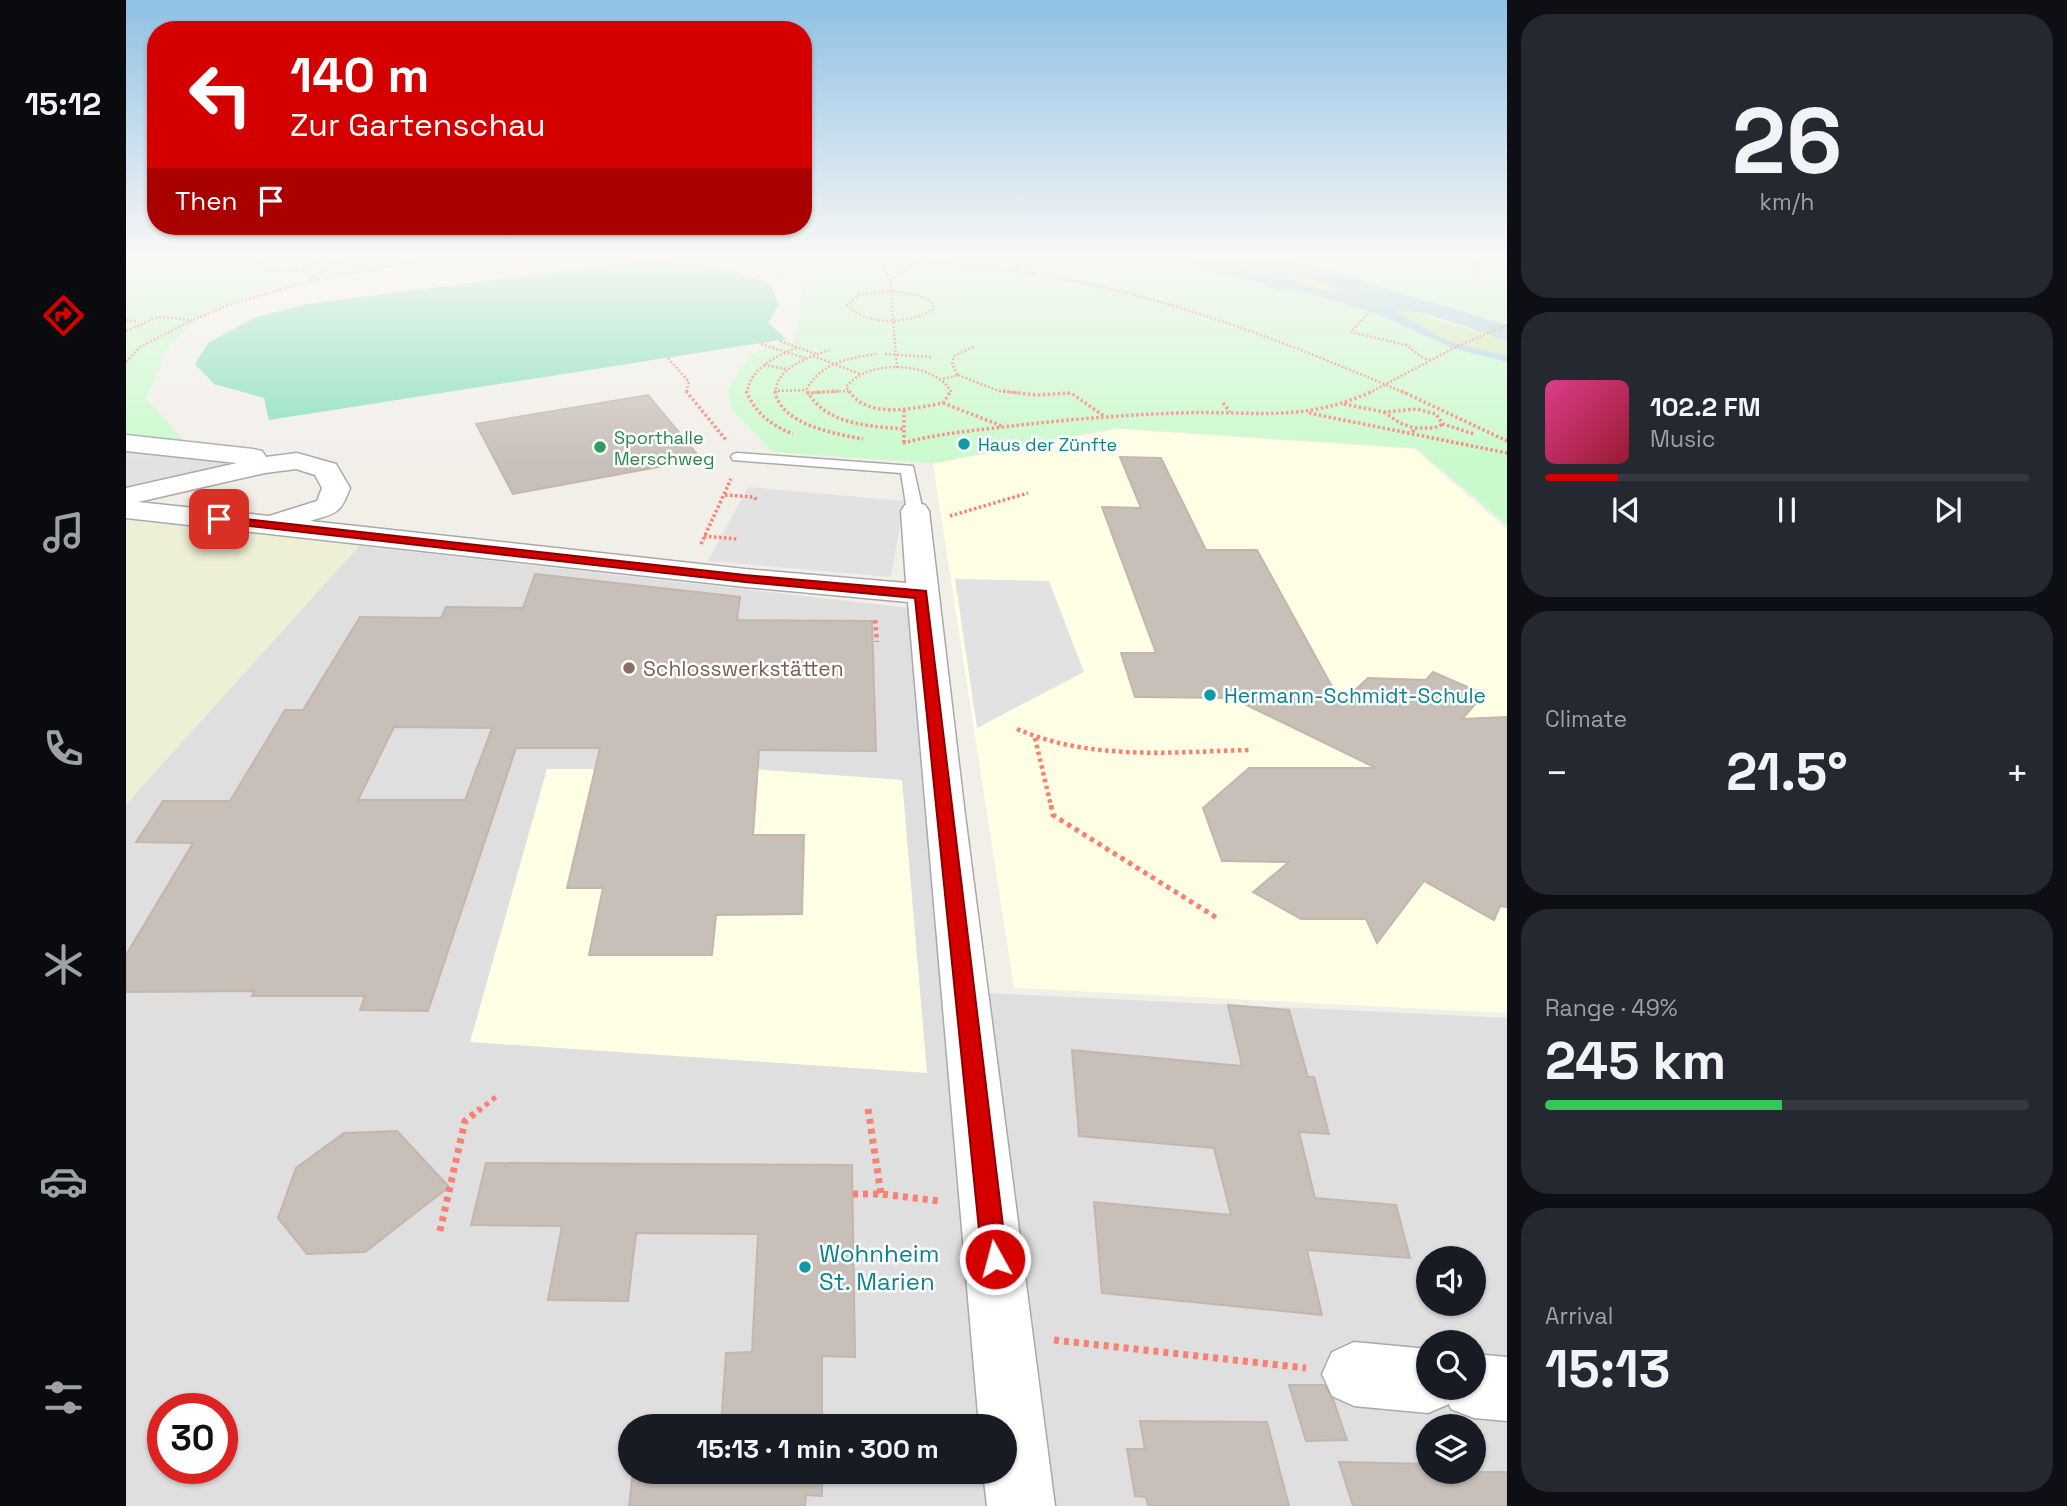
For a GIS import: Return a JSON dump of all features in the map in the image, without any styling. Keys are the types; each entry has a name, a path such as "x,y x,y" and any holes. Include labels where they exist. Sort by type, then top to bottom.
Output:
{"street":[{"path":"126,443 297,461 326,470 336,488 329,506 266,524"},
{"path":"126,496 265,465 297,461"},
{"path":"126,509 685,572 922,594"},
{"path":"915,513 1021,1506"},
{"path":"1354,1374 1416,1380"},
{"path":"1486,1387 1507,1389"}],"lane":[{"path":"738,457 908,468 915,513"}],"path":[{"path":"126,362 140,347 182,325"},
{"path":"892,325 897,368"},
{"path":"1233,325 1391,385 1507,441"},
{"path":"1357,325 1351,332 1406,345 1423,358 1431,360"},
{"path":"1304,413 1343,404 1391,385 1473,337 1506,325"},
{"path":"780,341 817,354"},
{"path":"761,344 806,358"},
{"path":"958,375 952,364 954,356 975,346"},
{"path":"797,436 774,426 753,409 746,391 753,374 763,365 798,347"},
{"path":"829,351 806,358 780,374 774,391 780,407 802,422 836,434 868,440"},
{"path":"885,354 932,357"},
{"path":"877,355 834,364 811,377 807,392 810,400 824,412 848,421 904,429"},
{"path":"812,356 861,374"},
{"path":"667,358 689,382 686,393 718,428 738,457 725,495 685,572"},
{"path":"763,365 787,370"},
{"path":"943,403 952,393 942,379 927,372 897,368 861,374 850,380 846,387 850,396 864,405 904,410 943,403 1006,427"},
{"path":"942,379 958,375 999,391 1036,395 1071,393 1104,416"},
{"path":"774,391 848,391"},
{"path":"1223,402 1231,412"},
{"path":"1343,404 1384,412 1404,408 1436,414 1443,410"},
{"path":"904,410 904,443"},
{"path":"1384,412 1413,430 1434,428 1443,424"},
{"path":"891,442 904,443 930,435 1104,416 1304,413 1413,430 1507,453"},
{"path":"1436,414 1443,424 1474,434"},
{"path":"915,513 948,516 1028,493"},
{"path":"725,495 754,497 758,501"},
{"path":"705,536 737,539"},
{"path":"1017,729 1058,746 1110,752 1250,750"},
{"path":"1035,738 1053,814 1217,918"},
{"path":"439,1231 465,1121 497,1096"},
{"path":"869,1109 881,1194"},
{"path":"853,1194 881,1194 988,1207"},
{"path":"1004,1336 1101,1343 1354,1374"}],"shaded area":[{"path":"1118,429 1414,449 1507,529 1507,1013 1014,988 933,464"},
{"path":"126,442 281,457 126,493"},
{"path":"748,487 904,501 891,577 708,561"},
{"path":"126,520 359,546 126,804"},
{"path":"359,546 910,608 945,991 1507,1018 1507,1506 126,1506 126,804"},
{"path":"955,579 1049,581 1084,672 977,728"},
{"path":"547,769 753,769 902,780 927,1073 470,1042"}],"green space":[{"path":"126,325 189,325 166,350 146,399 187,444 126,438"},
{"path":"241,325 771,325 787,339 269,420 264,398 214,384 195,364 208,343"},
{"path":"797,325 1402,325 1452,348 1507,362 1507,525 1416,448 1116,428 932,463 773,452 732,410 728,391 747,360 761,350 795,340"},
{"path":"1421,325 1455,325 1507,341 1507,356 1448,341"}],"water":[{"path":"1402,325 1421,325 1448,341 1507,356 1507,362 1452,348"},
{"path":"1462,325 1507,325 1507,341"}],"building":[{"name":"Sporthalle Merschweg","path":"648,395 701,459 513,494 476,424"},
{"name":"Hermann-Schmidt-Schule","path":"1120,457 1161,458 1206,550 1257,550 1341,703 1368,678 1426,680 1433,672 1484,694 1462,719 1507,717 1507,907 1500,906 1494,920 1424,881 1377,943 1366,919 1301,919 1253,892 1289,862 1222,861 1203,808 1249,768 1376,768 1232,698 1135,697 1121,653 1156,653 1102,507 1141,508"},
{"path":"535,574 740,597 737,620 872,621 876,751 759,750 753,835 804,835 802,914 716,915 712,955 589,955 603,888 567,888 600,748 516,748 428,1011 360,1010 365,996 252,996 254,991 126,992 126,955 193,843 136,842 163,801 230,801 285,710 303,710 360,617 441,618 446,607 523,608","holes":["394,727 492,728 465,800 358,800"]},
{"path":"1228,1005 1289,1010 1308,1077 1314,1077 1329,1134 1299,1132 1315,1198 1396,1205 1410,1258 1307,1250 1322,1315 1102,1293 1094,1202 1231,1215 1214,1148 1079,1136 1072,1050 1242,1066"},
{"path":"397,1131 449,1187 365,1252 307,1254 278,1218 296,1168 344,1133"},
{"name":"Wohnheim St. Marien","path":"486,1163 852,1165 855,1357 822,1356 822,1414 722,1414 726,1353 752,1352 758,1234 636,1233 628,1301 548,1300 562,1226 471,1225"},
{"path":"1289,1385 1324,1385 1333,1399 1347,1440 1306,1441"},
{"path":"1140,1421 1267,1422 1289,1506 1148,1506 1146,1497 1135,1496 1127,1449 1145,1449"},
{"path":"1339,1462 1416,1464 1416,1484 1486,1484 1486,1472 1507,1472 1507,1506 1353,1506"},
{"path":"632,1484 822,1484 822,1496 806,1495 805,1506 629,1506"}],"place":[{"name":"Haus der Zünfte","path":"964,444"},
{"name":"Sporthalle Merschweg","path":"600,447"},
{"name":"Schlosswerkstätten","path":"629,668"},
{"name":"Hermann-Schmidt-Schule","path":"1210,695"},
{"name":"Wohnheim St. Marien","path":"805,1267"}],"route":[{"path":"219,519 745,579 922,594 944,815 995,1259"}]}
